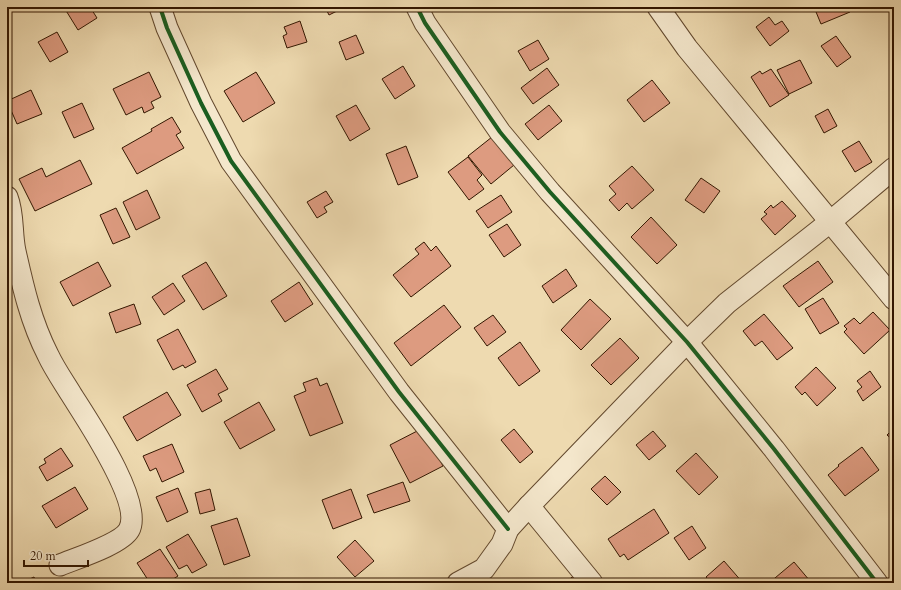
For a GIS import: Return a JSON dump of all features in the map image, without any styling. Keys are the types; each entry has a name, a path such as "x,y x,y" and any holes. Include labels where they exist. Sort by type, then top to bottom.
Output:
{"street":[{"path":"160,7 167,28 201,103 231,161 399,392 508,529"},
{"path":"417,7 425,23 500,132 550,192 687,342 774,449 877,583"},
{"path":"658,7 687,48 894,299"},
{"path":"458,583 484,569 502,544 508,529 687,342 727,304 830,222 894,168"},
{"path":"7,197 10,204 13,245 28,306 48,355 108,452 131,505 132,519 130,530 118,541 60,565"},
{"path":"529,506 592,583"}],"building":[{"path":"68,7 90,7 97,18 78,30 65,9"},
{"path":"325,7 345,7 329,15"},
{"path":"814,7 847,7 850,12 821,24"},
{"path":"769,17 775,25 782,21 789,31 770,46 756,27"},
{"path":"300,21 307,42 287,48 283,36 287,34 284,27"},
{"path":"57,32 68,52 50,62 38,42"},
{"path":"356,35 364,53 346,60 339,42"},
{"path":"836,36 851,57 837,67 821,46"},
{"path":"538,40 549,59 530,71 518,51"},
{"path":"800,60 812,83 789,94 777,70"},
{"path":"403,66 415,86 395,99 382,79"},
{"path":"547,68 559,85 533,104 521,88"},
{"path":"771,69 789,95 770,107 751,77 760,71 762,74"},
{"path":"149,72 161,97 151,102 154,108 144,113 142,107 126,115 113,89"},
{"path":"256,72 275,103 243,122 224,91"},
{"path":"652,80 670,103 644,122 627,100"},
{"path":"31,90 42,114 17,124 7,101"},
{"path":"82,103 94,129 74,138 62,112"},
{"path":"356,105 370,129 350,141 336,116"},
{"path":"549,105 562,121 538,140 525,124"},
{"path":"828,109 837,126 824,133 815,116"},
{"path":"172,117 181,132 176,135 184,148 137,174 122,148 152,131 151,129"},
{"path":"492,137 514,165 491,184 468,156"},
{"path":"859,141 872,162 855,172 842,151"},
{"path":"406,146 418,177 398,185 386,154"},
{"path":"468,157 482,175 477,180 484,189 469,200 448,172"},
{"path":"80,160 92,184 35,211 19,179 42,168 46,177"},
{"path":"632,166 654,190 632,209 627,203 619,211 609,200 616,194 609,186"},
{"path":"701,178 720,191 704,213 685,200"},
{"path":"147,190 160,218 136,230 123,202"},
{"path":"326,191 333,202 324,207 327,212 317,218 307,202"},
{"path":"501,195 512,212 488,228 476,211"},
{"path":"782,201 796,216 775,235 761,219 767,214 764,212 771,205 773,208"},
{"path":"116,208 130,237 113,244 100,215"},
{"path":"651,217 677,245 657,264 631,237"},
{"path":"507,224 521,245 504,257 489,235"},
{"path":"424,242 431,251 436,246 451,266 411,297 393,275 419,254 415,249"},
{"path":"818,261 833,282 799,307 783,286"},
{"path":"98,262 111,286 73,306 60,282"},
{"path":"206,262 227,296 203,310 182,276"},
{"path":"566,269 577,286 553,303 542,286"},
{"path":"299,282 313,304 285,322 271,301"},
{"path":"173,283 185,301 164,315 152,297"},
{"path":"823,298 839,323 820,334 805,309"},
{"path":"590,299 611,319 581,350 561,330"},
{"path":"134,304 141,324 116,333 109,313"},
{"path":"444,305 461,327 411,366 394,343"},
{"path":"873,312 890,330 864,354 844,332 847,329 844,326 854,318 860,324"},
{"path":"764,314 793,348 777,360 762,341 755,346 743,331"},
{"path":"493,315 506,332 487,346 474,328"},
{"path":"178,329 196,362 185,368 183,365 173,370 157,340"},
{"path":"620,338 639,358 611,385 591,365"},
{"path":"520,342 540,371 519,386 498,358"},
{"path":"816,367 836,388 817,406 805,392 802,395 795,387"},
{"path":"216,369 228,389 218,394 222,401 202,412 187,385"},
{"path":"870,371 881,387 863,401 857,391 862,387 857,381"},
{"path":"317,378 320,386 327,383 343,423 310,436 294,396 306,391 303,383"},
{"path":"167,392 181,415 137,441 123,417"},
{"path":"259,402 275,430 240,449 224,422"},
{"path":"423,428 443,466 410,483 390,445"},
{"path":"894,428 894,441 887,435"},
{"path":"514,429 533,452 520,463 501,440"},
{"path":"653,431 666,446 649,460 636,445"},
{"path":"172,444 184,472 162,482 156,468 150,471 143,456"},
{"path":"862,447 879,470 845,496 828,475 839,466 838,465"},
{"path":"61,448 73,466 47,481 39,467 46,463 44,459"},
{"path":"696,453 718,477 699,495 676,471"},
{"path":"605,476 621,492 607,505 591,489"},
{"path":"403,482 410,501 374,513 367,495"},
{"path":"75,487 88,509 56,528 42,506"},
{"path":"178,488 188,512 167,522 156,497"},
{"path":"210,489 215,510 200,514 195,493"},
{"path":"351,489 362,518 333,529 322,500"},
{"path":"654,509 669,533 628,560 624,554 620,557 608,539"},
{"path":"237,518 250,556 224,565 211,526"},
{"path":"692,526 706,548 689,560 674,538"},
{"path":"188,534 207,565 192,573 187,565 179,569 166,547"},
{"path":"355,540 374,561 355,577 337,557"},
{"path":"160,549 178,576 167,583 150,583 137,563"},
{"path":"724,561 743,583 711,583 706,577"},
{"path":"794,562 810,581 807,583 769,583"},
{"path":"578,573 585,583 564,583"},
{"path":"34,577 37,583 21,583"}],"cycle path":[{"path":"160,7 167,28 201,103 231,161 399,392 508,529"},
{"path":"417,7 425,23 500,132 550,192 687,342 774,449 877,583"}]}
